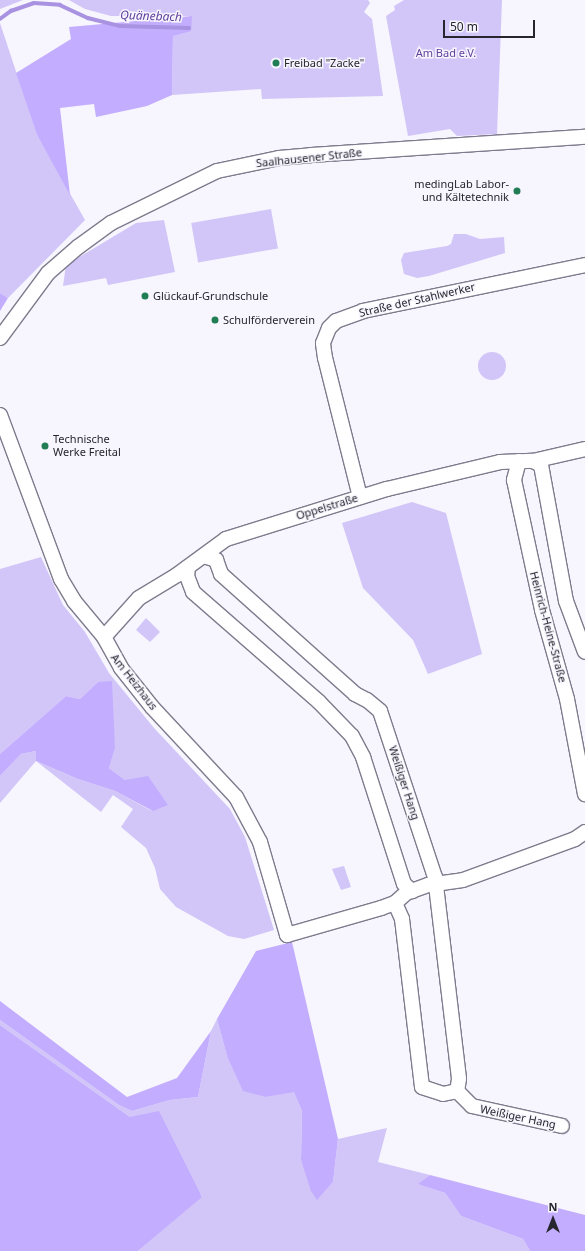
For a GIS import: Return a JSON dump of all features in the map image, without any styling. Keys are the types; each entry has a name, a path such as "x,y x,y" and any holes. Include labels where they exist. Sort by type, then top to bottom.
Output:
{"street":[{"name":"Saalhausener Straße","path":"0,338 48,273 78,247 111,223 217,171 279,158 311,155 585,137"},
{"name":"Straße der Stahlwerker","path":"360,497 325,358 323,344 329,328 336,321 363,311 585,265"},
{"name":"Am Heizhaus","path":"0,415 61,579 74,600 104,637 121,668 152,707 236,797 260,842 287,934 395,903"},
{"name":"Oppelstraße","path":"104,637 139,598 204,556 226,539 360,497 500,462 533,461 585,449"},
{"name":"Heinrich-Heine-Straße","path":"519,461 514,480 542,610 567,698 585,794"},
{"path":"533,461 541,465 566,600 585,652"},
{"name":"Weißiger Hang","path":"204,556 216,560 221,574 355,694 367,700 380,711 437,884 459,1079 457,1091 472,1106 562,1126"},
{"path":"188,566 186,576 193,592 319,702 352,736 363,757 404,884 412,891"},
{"path":"457,1091 443,1094 422,1087 402,919 395,903 412,891 437,884 463,880 575,839 585,832"}],"green space":[{"path":"0,0 23,0 0,9"},
{"name":"Freibad \"Zacke\"","path":"69,0 368,0 370,3 364,12 372,19 383,96 262,99 261,89 172,95 173,36 191,16 111,16 85,9"},
{"name":"Am Bad e.V.","path":"404,0 502,0 497,134 457,136 450,129 408,136 386,16 395,10 394,6"},
{"path":"0,23 37,135 85,220 8,298 0,293"},
{"path":"271,209 278,248 198,262 191,223"},
{"path":"164,220 175,272 108,285 106,278 63,286 66,265 136,223"},
{"path":"454,234 466,234 480,239 504,237 505,253 429,276 417,278 404,274 401,260 404,253 447,246 451,244"},
{"path":"492,352 502,356 506,366 502,376 492,380 482,376 478,366 482,356"},
{"path":"412,502 446,513 482,654 428,674 413,640 363,588 342,523"},
{"path":"41,557 63,605 85,632 109,673 154,728 230,809 245,837 274,930 244,939 228,936 176,907 160,889 155,868 146,848 121,827 133,809 113,795 101,812 36,761 78,779 115,791 152,811 125,780 109,768 115,747 98,682 80,699 66,696 0,754 0,569"},
{"path":"146,618 160,632 150,642 136,630"},
{"path":"36,751 36,761 0,803 0,776 21,754"},
{"path":"344,866 351,887 341,890 332,869"},
{"path":"217,1019 227,1056 266,1097 294,1091 302,1111 301,1160 317,1199 333,1182 338,1139 387,1128 378,1162 430,1175 419,1184 445,1193 461,1216 523,1239 530,1251 138,1251 202,1196 130,1117 0,1025 0,1020 119,1105 132,1111 170,1100 198,1097 211,1031"}],"shaded area":[{"path":"192,16 191,31 173,36 172,95 147,106 96,117 94,104 60,108 70,195 37,135 16,73 71,39 69,27"},
{"path":"0,293 8,298 0,311"},
{"path":"112,681 115,748 109,768 125,780 148,776 168,805 153,811 115,791 78,779 36,761 36,751 21,754 0,776 0,754 66,696 80,699 98,682"},
{"path":"292,942 338,1139 333,1182 317,1200 311,1191 301,1160 302,1111 294,1092 266,1097 243,1091 227,1056 217,1019 256,951"},
{"path":"0,1001 127,1097 177,1078 211,1031 198,1097 170,1100 132,1111 119,1105 0,1020"},
{"path":"0,1025 130,1117 159,1111 202,1197 138,1251 0,1251"},
{"path":"430,1175 585,1215 585,1251 530,1251 523,1239 461,1216 445,1193 418,1184"}],"waterway":[{"name":"Quänebach","path":"0,19 11,11 34,3 60,5 88,18 120,26 189,28"}],"place":[{"name":"Freibad \"Zacke\"","path":"276,63"},
{"name":"medingLab Labor- und Kältetechnik","path":"517,191"},
{"name":"Glückauf-Grundschule","path":"145,296"},
{"name":"Schulförderverein","path":"215,320"},
{"name":"Technische Werke Freital","path":"45,446"}]}
